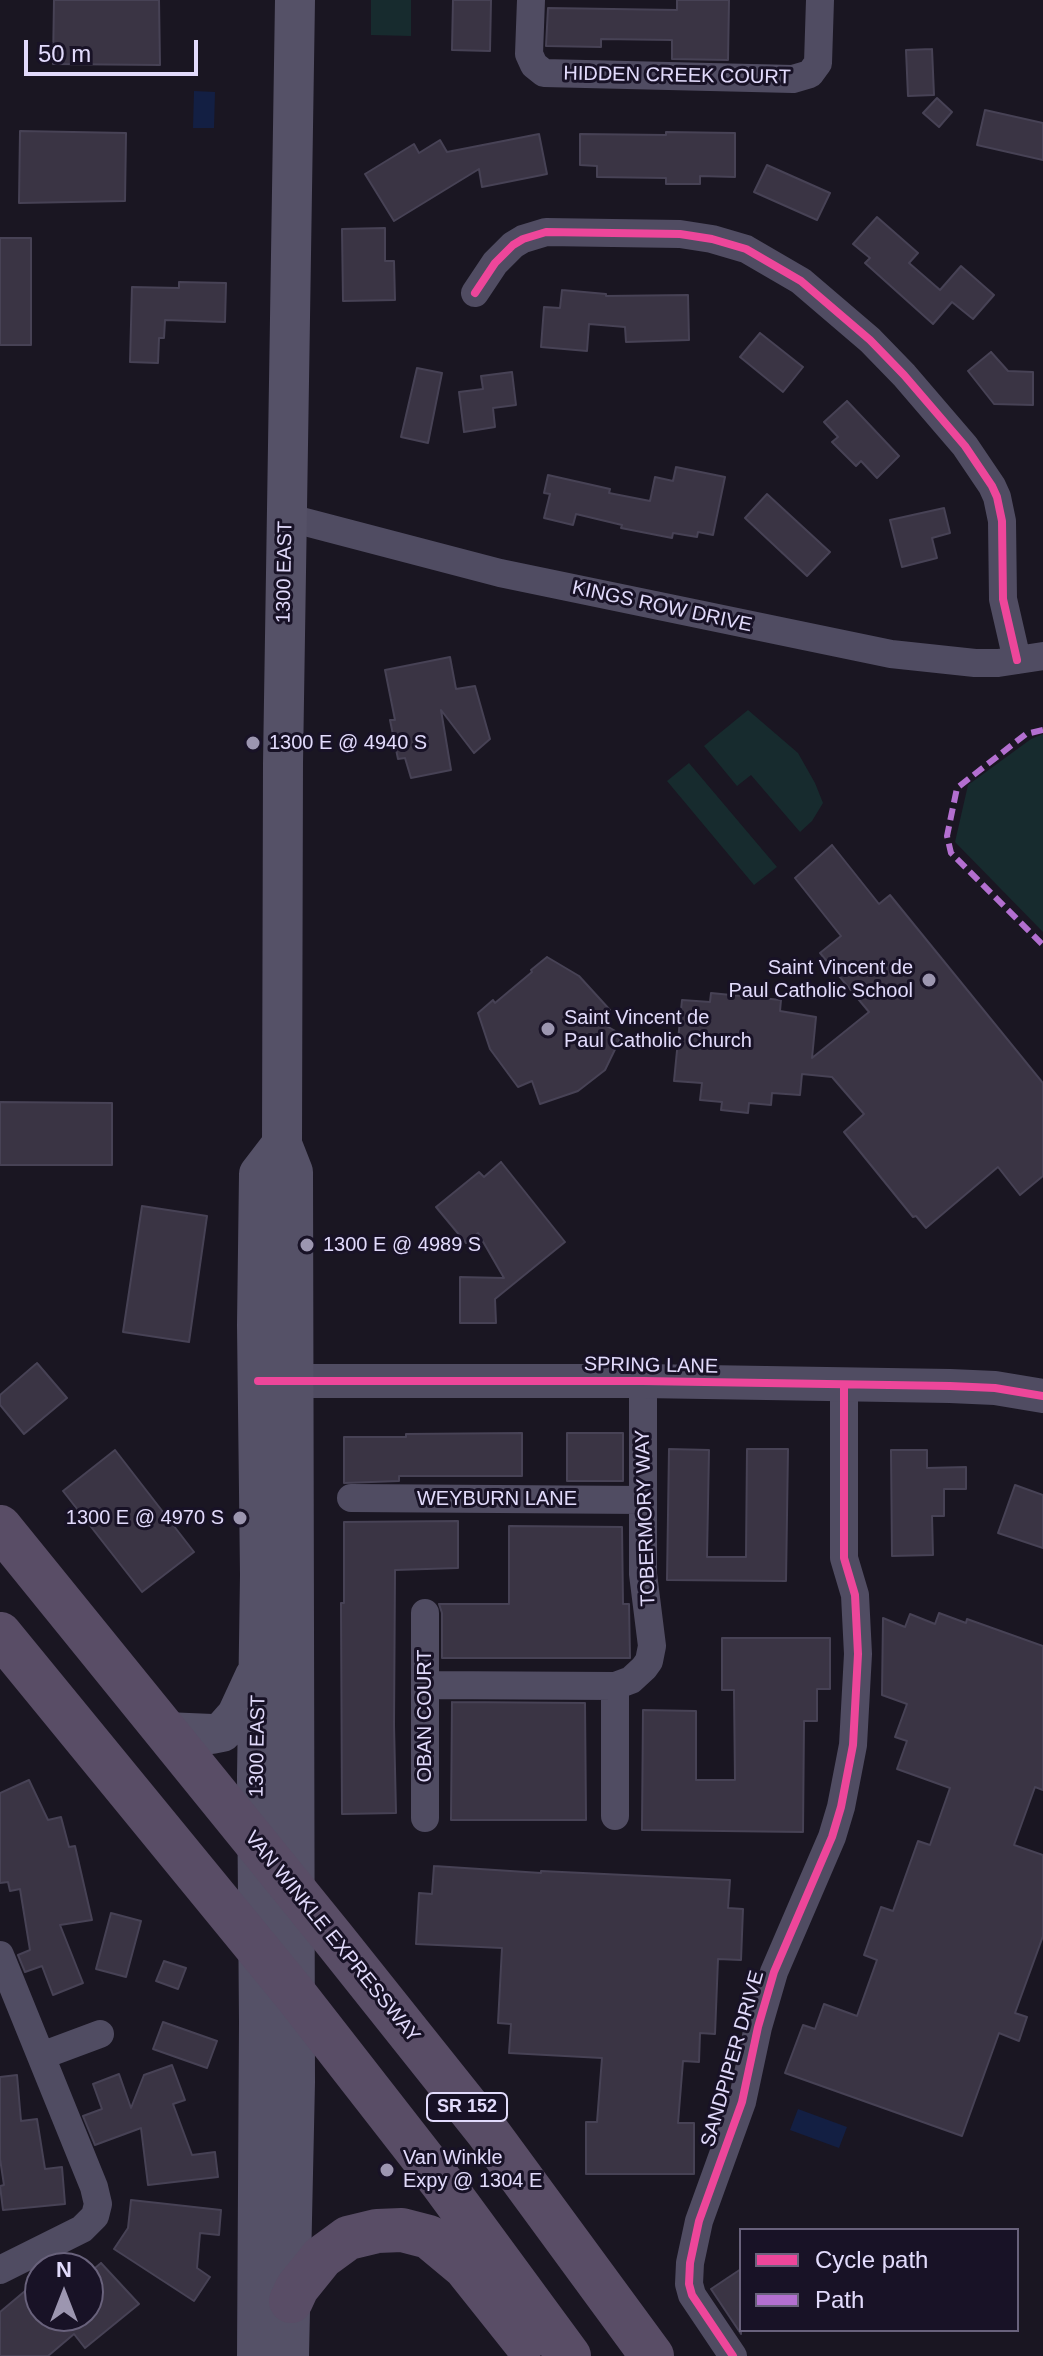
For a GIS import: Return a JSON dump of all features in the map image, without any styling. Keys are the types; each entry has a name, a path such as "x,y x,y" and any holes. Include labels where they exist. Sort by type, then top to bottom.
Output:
{"main road":[{"name":"1300 EAST","path":"257,2356 259,1669 275,1381 293,1172 282,1144 286,517 295,0"},
{"name":"1300 EAST","path":"275,1381 293,1889 294,2127 289,2356"},
{"name":"VAN WINKLE EXPRESSWAY","path":"0,1527 487,2131 652,2356"},
{"name":"SR 152","path":"0,1634 294,1993 442,2183 569,2356"},
{"path":"165,1732 222,1732 237,1715 259,1669"},
{"path":"291,2301 297,2288 322,2257 348,2238 377,2231 402,2230 429,2237 465,2267 536,2356"}],"street":[{"name":"HIDDEN CREEK COURT","path":"531,0 529,54 534,65 544,73 793,79 810,74 818,63 820,0"},
{"path":"475,293 495,263 513,245 546,232 680,234 712,239 765,258 801,281 870,340 904,375 965,446 992,486 1002,521 1003,599 1030,658"},
{"name":"KINGS ROW DRIVE","path":"286,517 500,573 891,654 975,663 1030,658"},
{"name":"SPRING LANE","path":"275,1381 643,1381 985,1387 1043,1396"},
{"name":"TOBERMORY WAY","path":"615,1686 638,1674 652,1653 643,1574 643,1381"},
{"name":"SANDPIPER DRIVE","path":"733,2356 692,2295 690,2263 699,2221 742,2102 774,1972 832,1837 853,1745 858,1654 855,1595 844,1558 844,1385"},
{"name":"WEYBURN LANE","path":"351,1498 643,1500"},
{"name":"OBAN COURT","path":"425,1613 425,1818"},
{"path":"425,1685 615,1686 615,1816"},
{"path":"0,1955 94,2187 97,2210 92,2221 82,2229 0,2270"},
{"path":"41,2056 100,2034"}],"green space":[{"path":"371,0 411,0 411,36 371,35"},
{"path":"748,710 798,753 815,783 823,803 812,821 800,832 751,775 737,786 704,746"},
{"path":"1043,734 1043,932 955,842 968,785 1031,739"},
{"path":"689,763 777,867 754,885 667,781"}],"water":[{"path":"194,91 215,92 214,128 193,128"},
{"path":"798,2109 847,2127 839,2148 790,2130"}],"building":[{"path":"54,0 159,0 160,65 53,64"},
{"path":"453,0 491,0 490,51 452,50"},
{"path":"677,0 729,0 728,60 672,59 672,40 601,39 601,47 546,46 548,8 677,10"},
{"path":"932,49 934,95 908,96 906,50"},
{"path":"937,98 952,112 939,127 923,113"},
{"path":"985,110 1043,123 1043,160 977,145"},
{"path":"20,131 126,133 125,201 19,203"},
{"path":"666,132 735,133 735,177 700,176 700,184 666,184 666,178 597,177 597,166 580,165 580,134 666,135"},
{"path":"539,134 547,174 482,187 479,169 394,221 365,174 414,144 419,153 440,140 447,152"},
{"path":"767,165 830,193 817,220 754,192"},
{"path":"877,217 918,253 909,263 940,290 961,266 994,295 973,319 952,302 933,324 865,263 870,258 853,244"},
{"path":"385,228 385,261 394,261 395,300 343,301 342,229"},
{"path":"0,238 31,238 31,345 0,345"},
{"path":"179,282 226,283 225,322 165,320 164,338 159,338 158,363 130,362 132,287 179,288"},
{"path":"562,290 606,296 688,295 689,340 626,342 625,327 589,324 587,351 541,347 544,307 560,308"},
{"path":"760,333 803,367 783,392 740,357"},
{"path":"991,352 1008,371 1033,372 1033,405 994,404 968,371"},
{"path":"417,368 442,373 428,443 401,437"},
{"path":"512,372 516,405 493,408 495,427 464,432 459,392 483,389 481,376"},
{"path":"847,401 899,456 877,478 861,461 856,466 832,442 838,437 824,422"},
{"path":"676,467 725,477 713,535 698,532 697,537 673,533 672,538 621,528 622,525 576,514 573,525 544,518 550,494 544,493 548,475 650,501 655,477 673,481"},
{"path":"767,494 830,552 807,576 745,518"},
{"path":"944,508 950,533 932,538 937,558 902,567 890,520"},
{"path":"450,657 456,689 475,686 490,739 474,753 441,710 451,770 411,778 405,758 398,759 390,720 395,720 385,670"},
{"path":"832,845 879,904 890,895 1043,1083 1043,1176 1020,1195 998,1167 926,1228 916,1216 913,1217 844,1132 864,1114 832,1077 802,1074 800,1095 772,1093 771,1105 749,1103 748,1113 721,1110 722,1102 700,1100 702,1083 674,1081 682,1000 710,1002 711,993 781,1000 780,1011 816,1017 812,1058 869,1012 820,953 841,936 795,878"},
{"name":"Saint Vincent de Paul Catholic Church","path":"547,957 579,976 610,1010 600,1022 622,1035 605,1070 578,1091 540,1104 532,1081 518,1087 490,1049 478,1013 493,1000 495,1003"},
{"path":"0,1102 112,1103 112,1165 0,1165"},
{"path":"501,1162 565,1242 495,1299 496,1323 460,1323 460,1277 504,1278 478,1233 466,1243 436,1207 479,1172 484,1177"},
{"path":"142,1206 207,1216 189,1342 123,1332"},
{"path":"37,1363 67,1398 24,1434 0,1405 0,1395"},
{"path":"522,1433 522,1476 399,1476 399,1481 344,1483 344,1437"},
{"path":"567,1433 623,1433 623,1481 567,1481"},
{"path":"669,1449 709,1450 707,1557 746,1557 747,1449 788,1449 786,1581 667,1580"},
{"path":"115,1450 194,1552 142,1592 63,1491"},
{"path":"891,1450 927,1450 927,1468 966,1467 966,1489 944,1489 944,1516 932,1516 933,1555 892,1556"},
{"path":"1015,1485 1043,1495 1043,1548 998,1533"},
{"path":"458,1521 458,1568 395,1570 396,1813 342,1814 341,1603 344,1603 344,1522"},
{"path":"509,1526 622,1527 623,1604 629,1604 630,1658 442,1658 442,1613 439,1604 509,1604"},
{"path":"939,1613 966,1623 967,1619 1043,1646 1043,1790 1035,1787 1014,1845 1043,1855 1043,1936 1015,2013 1027,2017 1019,2041 999,2033 962,2136 785,2073 803,2025 815,2029 824,2004 857,2016 877,1960 864,1955 881,1907 893,1911 918,1841 930,1845 950,1788 897,1769 907,1741 895,1737 907,1704 882,1695 883,1618 905,1627 910,1614 935,1624"},
{"path":"722,1638 830,1638 830,1689 817,1689 817,1721 804,1721 803,1832 642,1830 643,1710 696,1711 696,1780 735,1780 734,1690 722,1690"},
{"path":"452,1702 585,1703 586,1820 451,1820"},
{"path":"29,1780 48,1820 61,1817 69,1847 75,1846 92,1920 60,1925 83,1983 53,1995 42,1966 25,1972 18,1955 30,1950 20,1889 10,1891 8,1882 0,1883 0,1793"},
{"path":"434,1866 730,1880 728,1908 743,1909 741,1960 718,1959 715,2034 700,2033 699,2062 683,2061 678,2123 694,2123 694,2174 586,2174 586,2122 597,2122 602,2058 509,2053 511,2024 498,2023 502,1948 416,1944 419,1893 432,1894"},
{"path":"111,1913 141,1921 126,1977 96,1969"},
{"path":"164,1961 186,1968 178,1989 156,1981"},
{"path":"163,2022 217,2041 207,2068 153,2049"},
{"path":"172,2065 185,2100 173,2104 192,2155 215,2152 218,2177 148,2185 141,2128 95,2145 83,2116 102,2109 93,2084 119,2074 131,2108 144,2075"},
{"path":"17,2075 21,2121 37,2119 45,2169 62,2167 65,2204 3,2210 0,2186 4,2185 0,2159 0,2077"},
{"path":"131,2200 221,2210 219,2235 200,2233 197,2268 210,2277 194,2301 114,2249 128,2228"},
{"path":"104,2266 139,2304 85,2348 74,2334 48,2356 0,2356 0,2312 24,2292 24,2332 104,2332"},
{"path":"739,2270 739,2331 711,2289"}],"marked path":[{"path":"1043,730 1026,734 957,788 947,836 951,853 1043,945"}],"cycle path":[{"path":"475,293 495,263 513,245 546,232 680,234 712,239 746,249 801,281 870,340 904,375 965,446 992,486 1002,521 1003,599 1017,660"},
{"path":"258,1381 643,1381 950,1386 995,1388 1043,1396"},
{"path":"733,2356 692,2295 690,2263 699,2221 742,2102 774,1972 832,1837 853,1745 858,1654 855,1595 844,1558 844,1385"}],"place":[{"name":"1300 E @ 4940 S","path":"253,743"},
{"name":"Saint Vincent de Paul Catholic School","path":"929,980"},
{"name":"Saint Vincent de Paul Catholic Church","path":"548,1029"},
{"name":"1300 E @ 4989 S","path":"307,1245"},
{"name":"1300 E @ 4970 S","path":"240,1518"},
{"name":"Van Winkle Expy @ 1304 E","path":"387,2170"}]}
